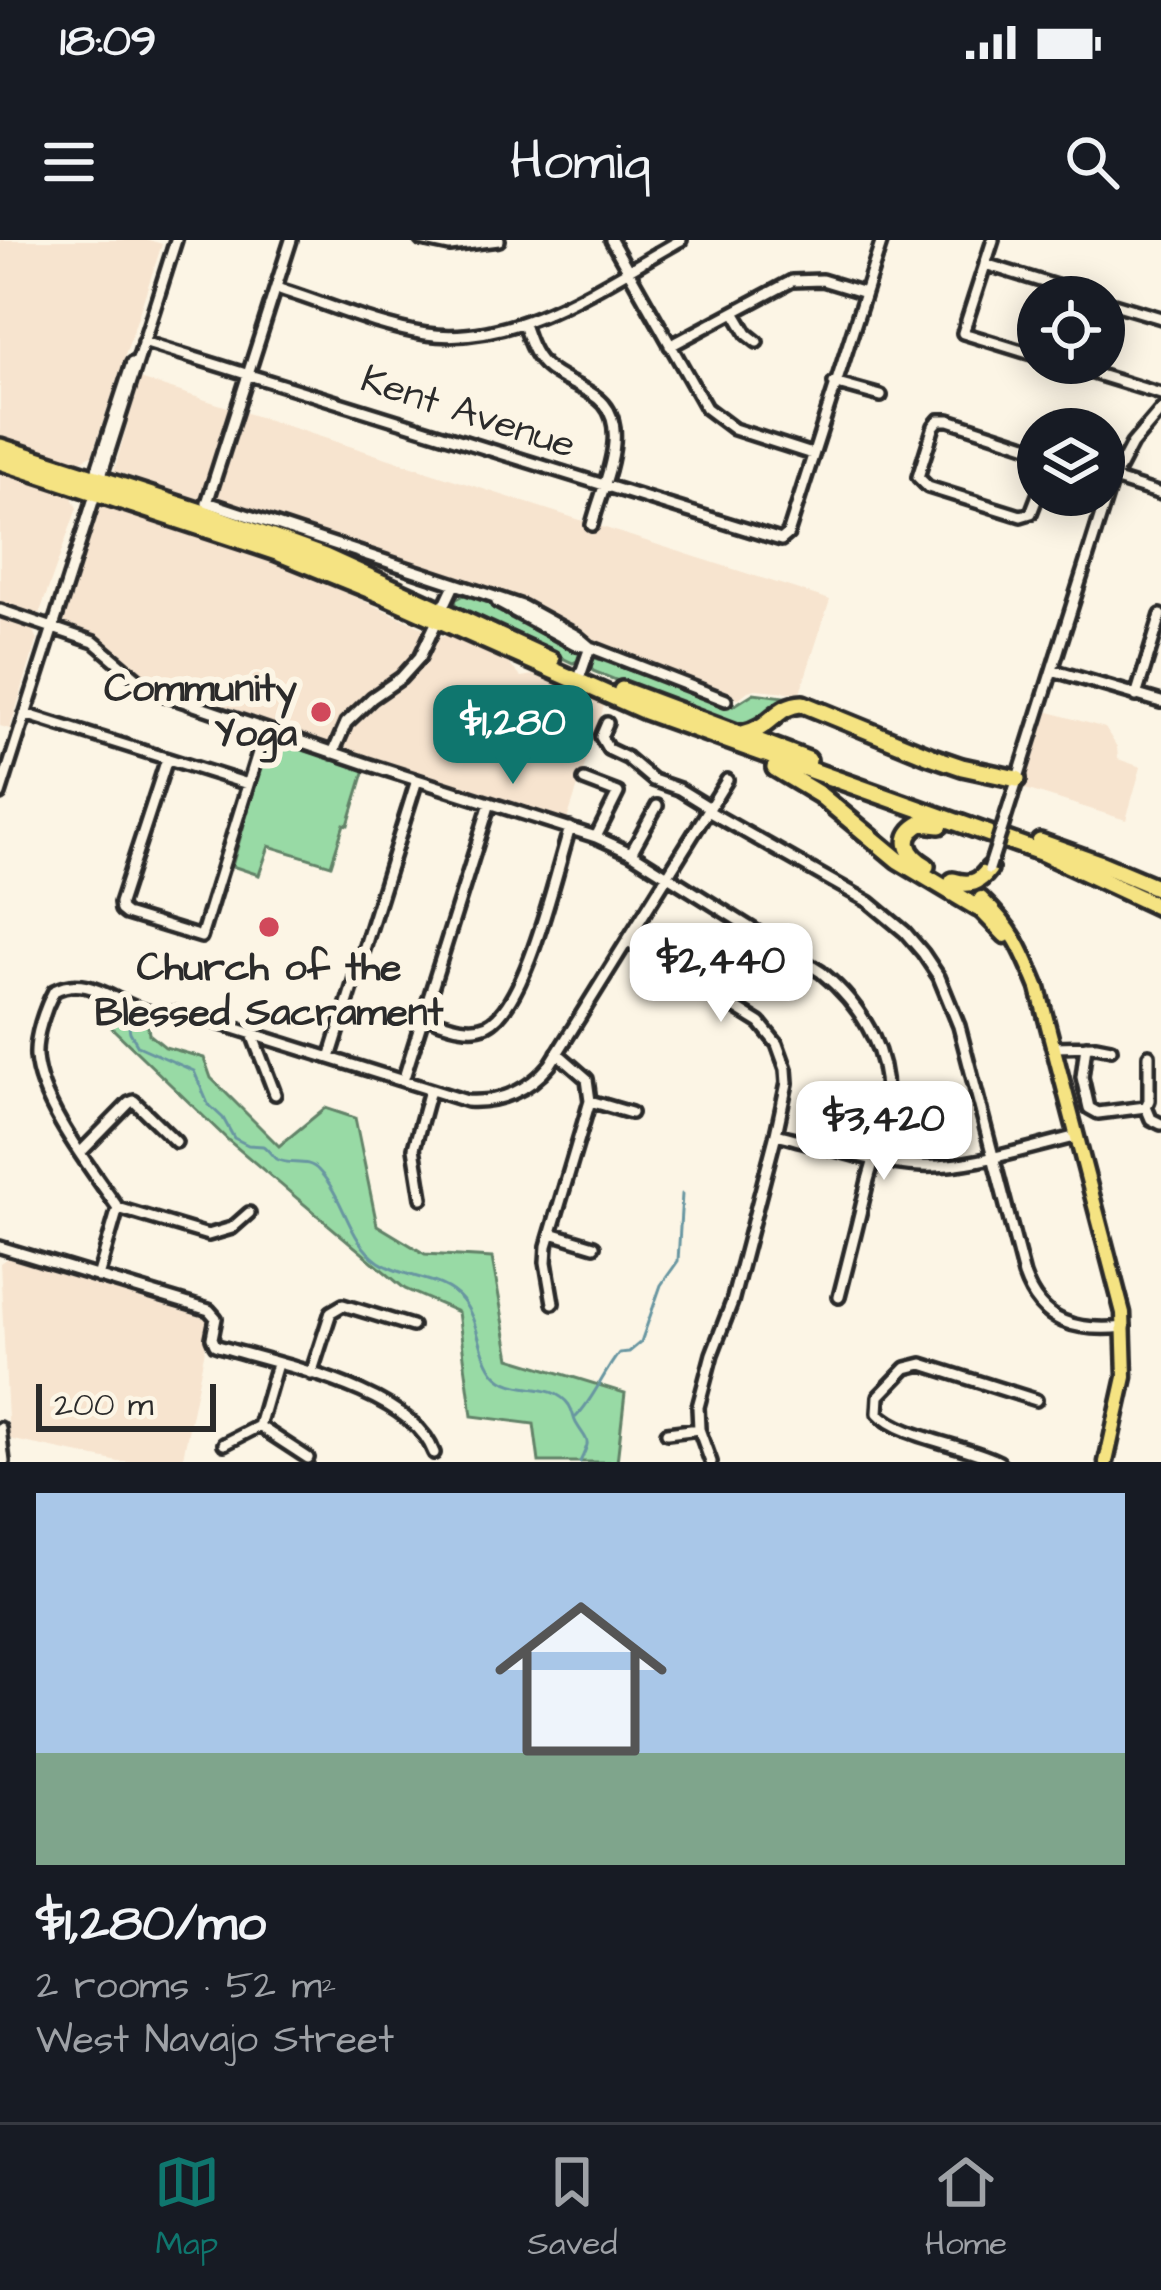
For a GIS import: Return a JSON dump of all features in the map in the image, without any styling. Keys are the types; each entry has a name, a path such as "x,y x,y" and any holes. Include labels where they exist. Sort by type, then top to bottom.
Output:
{"highway":[{"path":"0,447 441,615 737,740 1042,853 1161,908"},
{"path":"0,461 206,508 355,570 645,711 795,755 1099,862 1161,889"},
{"path":"737,740 765,727 790,705 803,704 1015,787"},
{"path":"795,755 781,740 780,726 785,717 810,712 943,767 1015,787"},
{"path":"737,740 798,780 898,860 979,903"},
{"path":"979,903 910,854 906,842 910,830 929,823 1007,841"},
{"path":"953,881 970,884 989,869"}],"main road":[{"path":"979,903 1029,965 1038,988 1125,1327 1123,1393 1106,1462"}],"street":[{"path":"0,794 136,350 143,342 176,240"},
{"path":"291,240 206,508 362,553 493,598 568,641 726,700"},
{"path":"421,240 450,247 499,240"},
{"path":"611,240 695,393 722,423 812,454 881,240"},
{"path":"276,287 398,327 468,335 523,324 681,240"},
{"path":"993,240 963,333 1017,350"},
{"path":"985,264 1024,276"},
{"path":"670,346 768,292 802,279 833,282 865,293"},
{"path":"1125,307 1161,318"},
{"path":"734,312 757,342"},
{"path":"523,324 545,366 594,394 608,412 615,439 592,525"},
{"name":"Kent Avenue","path":"143,342 775,541 788,534 812,454"},
{"path":"835,383 880,396"},
{"path":"1125,383 1161,394"},
{"path":"1125,454 1161,410"},
{"path":"1017,441 939,420 918,476 928,487 1017,515"},
{"path":"1125,482 1161,494"},
{"path":"979,903 1097,516"},
{"path":"355,570 362,553"},
{"path":"333,753 346,723 401,678 425,650 454,585"},
{"path":"0,610 101,646 146,686 165,695 596,837 631,853 821,972 858,1009 880,1053 885,1086 884,1119 839,1297"},
{"path":"1136,696 1161,615"},
{"path":"581,674 590,646"},
{"path":"1052,670 1161,702"},
{"path":"25,713 248,784"},
{"path":"607,723 602,741 608,749 869,902 905,932 939,977 959,1026 1024,1275 1036,1300 1069,1325 1093,1330 1125,1327"},
{"path":"167,759 121,910 201,937 265,730"},
{"path":"330,1058 417,780"},
{"path":"584,780 618,793 596,837"},
{"path":"249,1213 232,1228 208,1235 118,1208 49,1100 36,1058 36,1044 54,991 76,984 140,1010 186,1013 467,1101 499,1099 539,1077 557,1053 727,780"},
{"path":"403,1081 490,803"},
{"path":"631,853 657,806"},
{"path":"423,1016 477,1028 502,1013 522,982 570,828"},
{"path":"628,941 760,1023 783,1057 786,1070 776,1134 732,1302 698,1407 699,1429 714,1457"},
{"path":"252,1034 275,1094"},
{"path":"1086,1046 1082,1077 1091,1111 1146,1107"},
{"path":"1054,1047 1111,1049"},
{"path":"553,1303 546,1262 551,1233 590,1101 583,1072 557,1053"},
{"path":"1150,1055 1146,1107 1151,1119 1161,1124"},
{"path":"422,1198 414,1148 430,1090"},
{"path":"81,1152 134,1101 176,1142"},
{"path":"590,1101 631,1113"},
{"path":"776,1134 901,1164 928,1166 1075,1137"},
{"path":"98,1276 118,1208"},
{"path":"551,1233 594,1246"},
{"path":"0,1247 209,1310 216,1318 215,1345 364,1390 423,1433 434,1453"},
{"path":"311,1374 336,1307 343,1305 412,1326"},
{"path":"224,1444 259,1426 277,1364"},
{"path":"999,1462 892,1425 878,1414 878,1396 906,1368 922,1364 1036,1400"},
{"path":"259,1426 308,1458"},
{"path":"0,1428 4,1462"},
{"path":"667,1433 699,1429"}],"shaded area":[{"path":"0,240 149,240 162,244 92,455 76,463 0,439"},
{"path":"140,379 830,600 800,693 756,689 738,699 575,632 501,590 202,493 199,500 114,471"},
{"path":"0,472 71,495 77,508 39,615 37,640 10,729 0,726"},
{"path":"104,505 285,562 443,637 447,633 477,645 508,663 521,677 533,675 605,703 567,820 159,687 101,641 70,629 62,619 66,603 97,511"},
{"path":"1046,711 1105,728 1117,747 1118,759 1141,767 1126,820 1022,788"},
{"path":"7,1258 208,1319 182,1462 119,1462 9,1439 0,1263"}],"green space":[{"path":"464,595 504,608 577,648 580,660 573,663 458,609 455,600"},
{"path":"593,657 725,705 735,705 754,693 798,699 782,701 760,723 744,726 593,671 589,663"},
{"path":"271,740 365,769 331,865 269,846 259,875 232,866"},
{"path":"115,1006 147,1019 149,1034 165,1047 204,1058 211,1078 279,1146 325,1108 355,1118 377,1225 425,1254 492,1258 510,1358 625,1393 617,1462 539,1462 534,1424 472,1416 458,1312 405,1289 229,1141 110,1026"}],"waterway":[{"path":"128,1022 138,1046 194,1071 208,1104 234,1138 263,1146 281,1161 309,1164 319,1171 360,1243 379,1262 454,1292 472,1318 495,1374 512,1385 553,1393 569,1405 587,1441 580,1462"},
{"path":"576,1417 619,1353 641,1342 661,1285 678,1261 682,1194"}],"place":[{"name":"Community Yoga","path":"321,712"},
{"name":"Church of the Blessed Sacrament","path":"269,927"}]}
